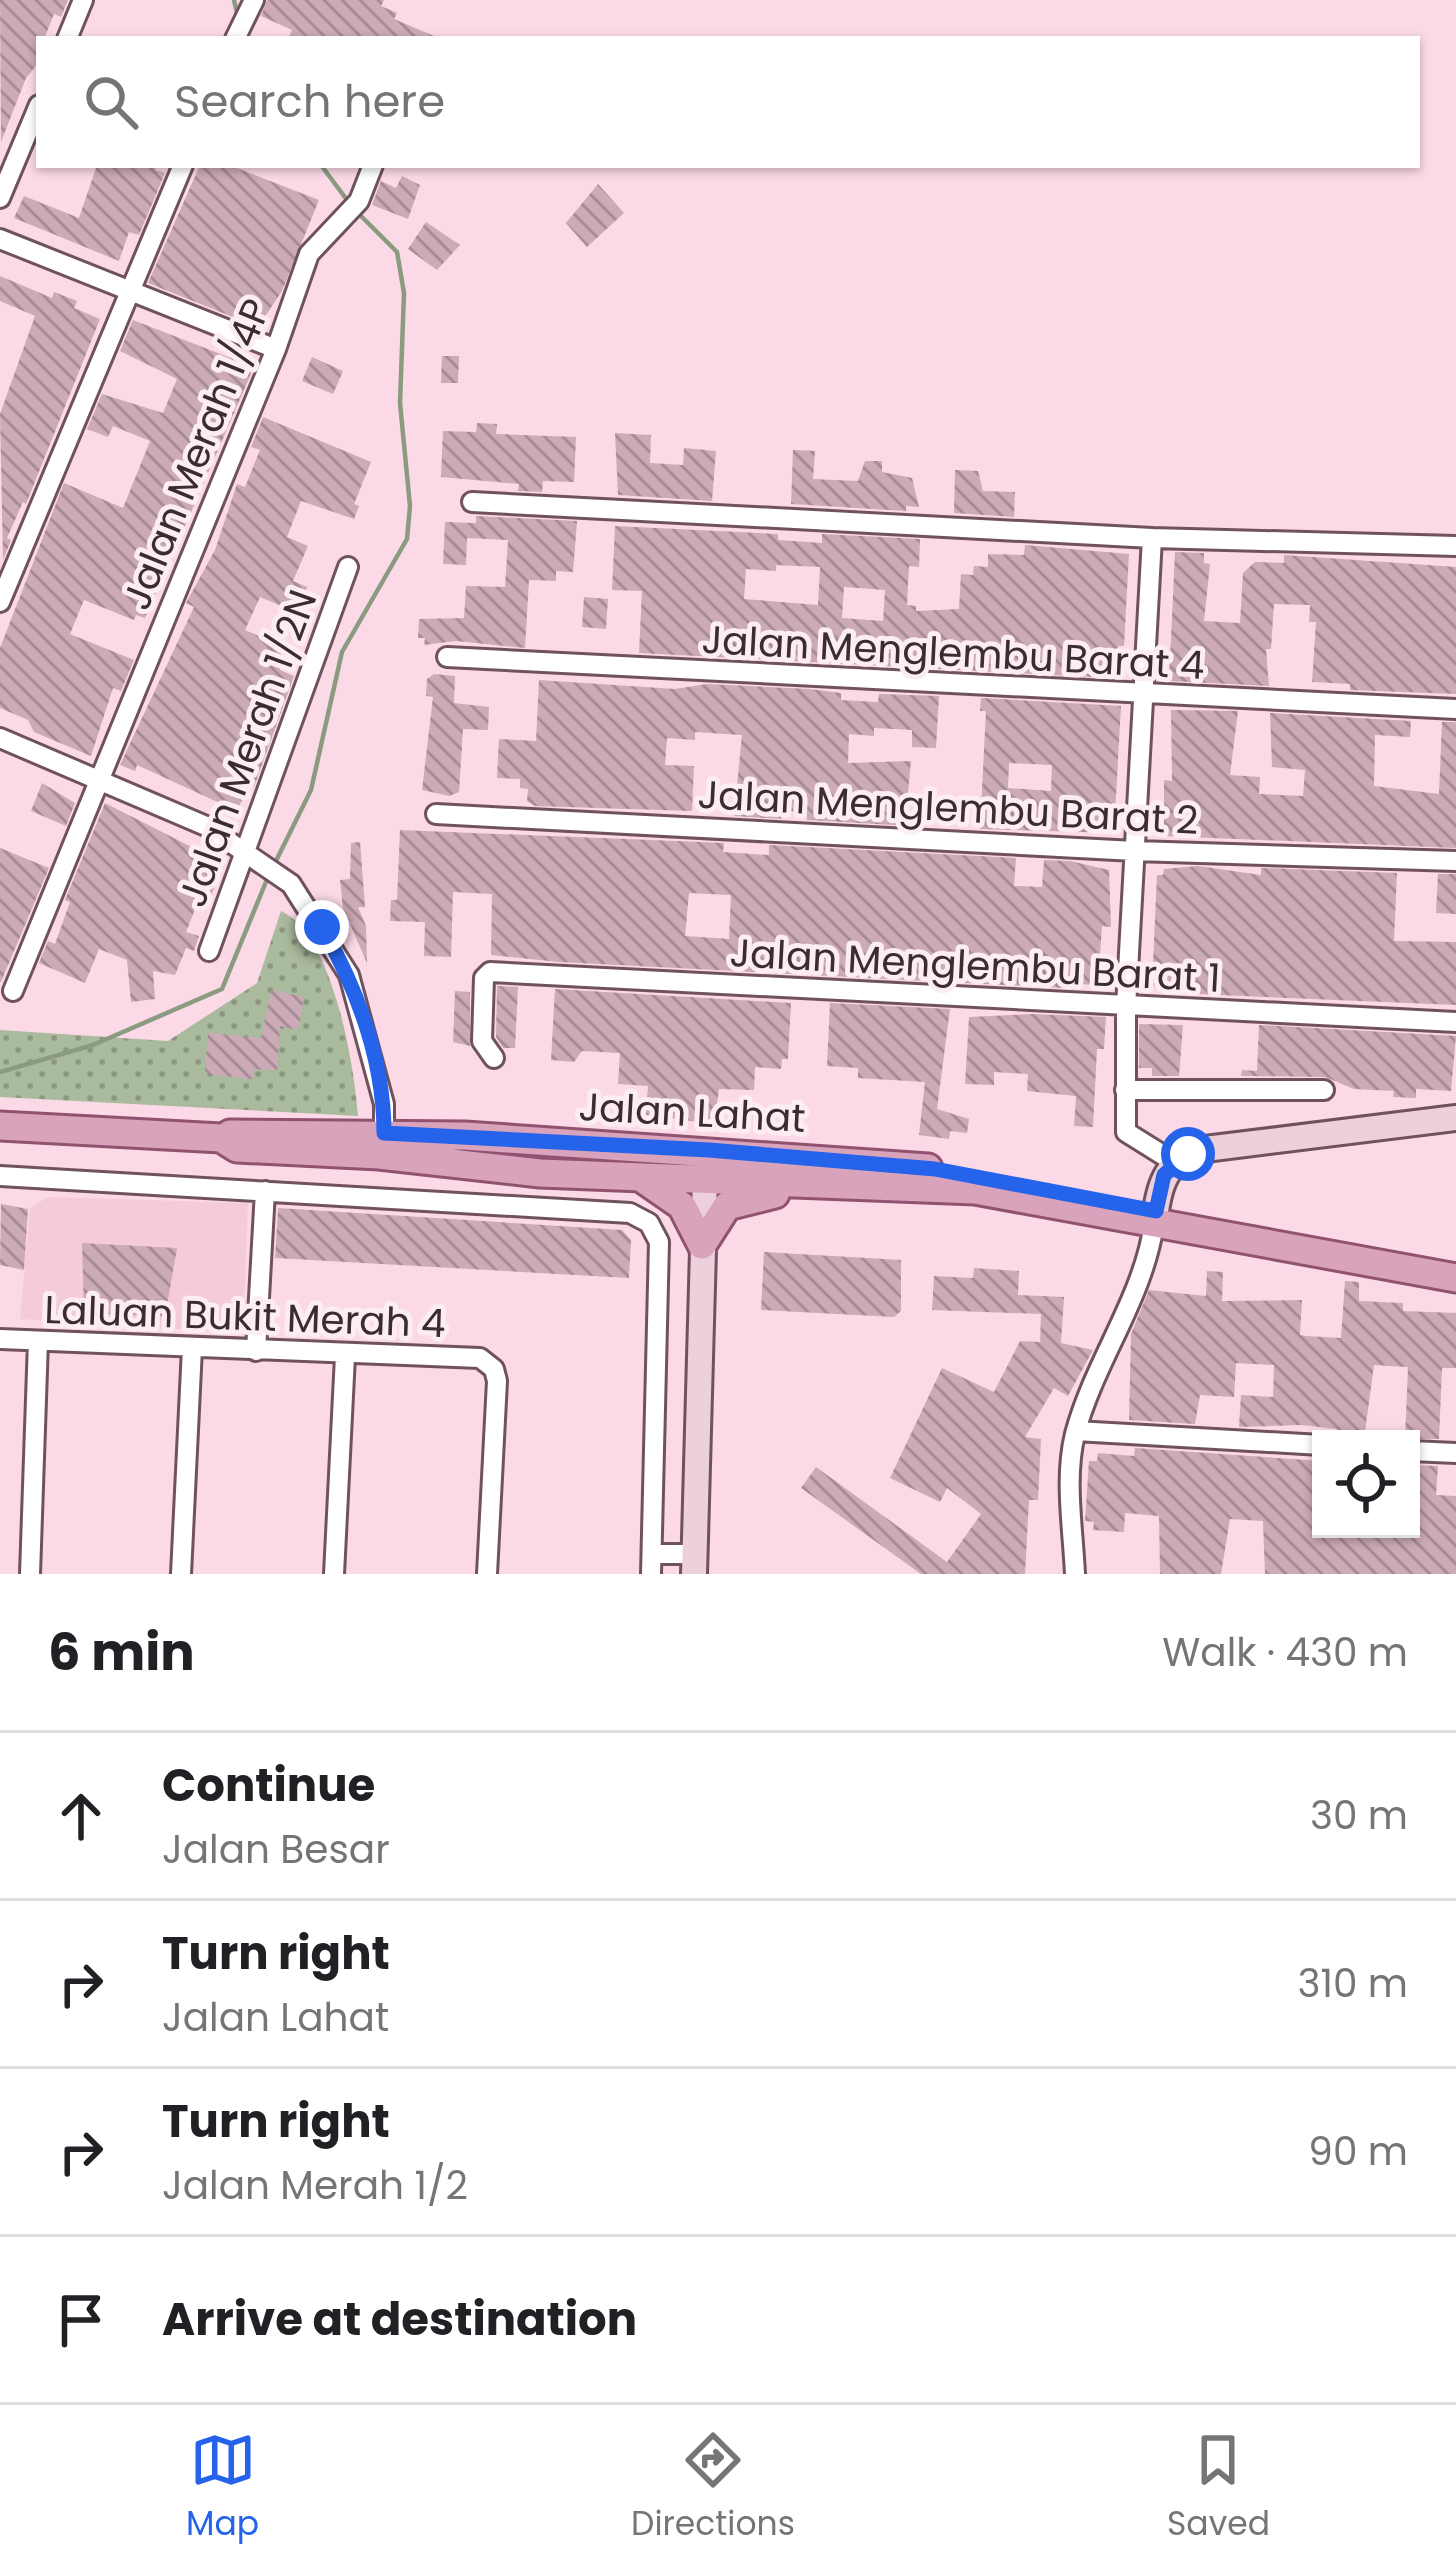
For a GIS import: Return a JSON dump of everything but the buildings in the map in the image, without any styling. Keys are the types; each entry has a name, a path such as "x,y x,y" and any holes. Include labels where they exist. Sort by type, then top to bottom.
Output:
{"main road":[{"name":"Jalan Lahat","path":"0,1126 380,1155 540,1173 934,1186 1155,1221"},
{"name":"Jalan Lahat","path":"229,1143 240,1130 384,1133 892,1165 980,1176 1155,1221"},
{"path":"384,1133 402,1146 482,1157 540,1173"},
{"path":"534,1142 595,1157 686,1162 705,1178 728,1164 743,1162 892,1165"},
{"path":"637,1176 682,1206 702,1245"},
{"path":"702,1245 727,1206 747,1196 875,1194 934,1186"},
{"path":"1155,1221 1456,1275"}],"street":[{"path":"68,36 83,0"},
{"path":"236,36 250,7"},
{"path":"0,198 36,112"},
{"path":"0,602 182,168"},
{"name":"Jalan Merah 1/4P","path":"13,992 276,350 309,254 359,201 372,168"},
{"path":"0,239 276,350"},
{"path":"472,502 1152,538 1456,546"},
{"path":"1152,538 1126,1007 1126,1132 1174,1162"},
{"name":"Jalan Merah 1/2N","path":"209,951 242,848 348,567"},
{"name":"Jalan Menglembu Barat 4","path":"447,657 1456,709"},
{"path":"0,738 206,826 291,884 349,975 384,1105 384,1133"},
{"name":"Jalan Menglembu Barat 2","path":"436,814 1136,851 1456,861"},
{"name":"Jalan Menglembu Barat 1","path":"494,1058 482,1041 484,978 490,972 1456,1022"},
{"path":"1125,1090 1324,1090"},
{"path":"1075,1574 1070,1464 1076,1431 1132,1299 1164,1175 1174,1162 1205,1149 1276,1136 1456,1118"},
{"path":"0,1176 630,1213 649,1223 659,1242 651,1564 694,1564 705,1178"},
{"path":"256,1351 265,1191"},
{"name":"Laluan Bukit Merah 4","path":"0,1339 480,1358 494,1369 487,1574"},
{"path":"29,1574 38,1341"},
{"path":"181,1574 192,1348"},
{"path":"334,1574 345,1356"},
{"path":"1076,1431 1312,1444"},
{"path":"1420,1451 1456,1453"}],"shaded area":[{"path":"48,1197 248,1203 243,1333 20,1319 30,1208"}],"green space":[{"path":"281,911 299,925 327,973 346,1035 358,1116 0,1097 0,1030 168,1041 257,983"}],"waterway":[{"path":"234,0 238,17"},
{"path":"323,168 350,204"},
{"path":"273,867 311,790 342,652 407,539 410,506 400,403 404,293 397,252 357,212"},
{"path":"0,1072 93,1045 222,989 268,877"}],"route":[{"path":"322,927 349,975 368,1034 384,1105 384,1133 709,1150 935,1169 1156,1211 1164,1175 1188,1154"}]}
